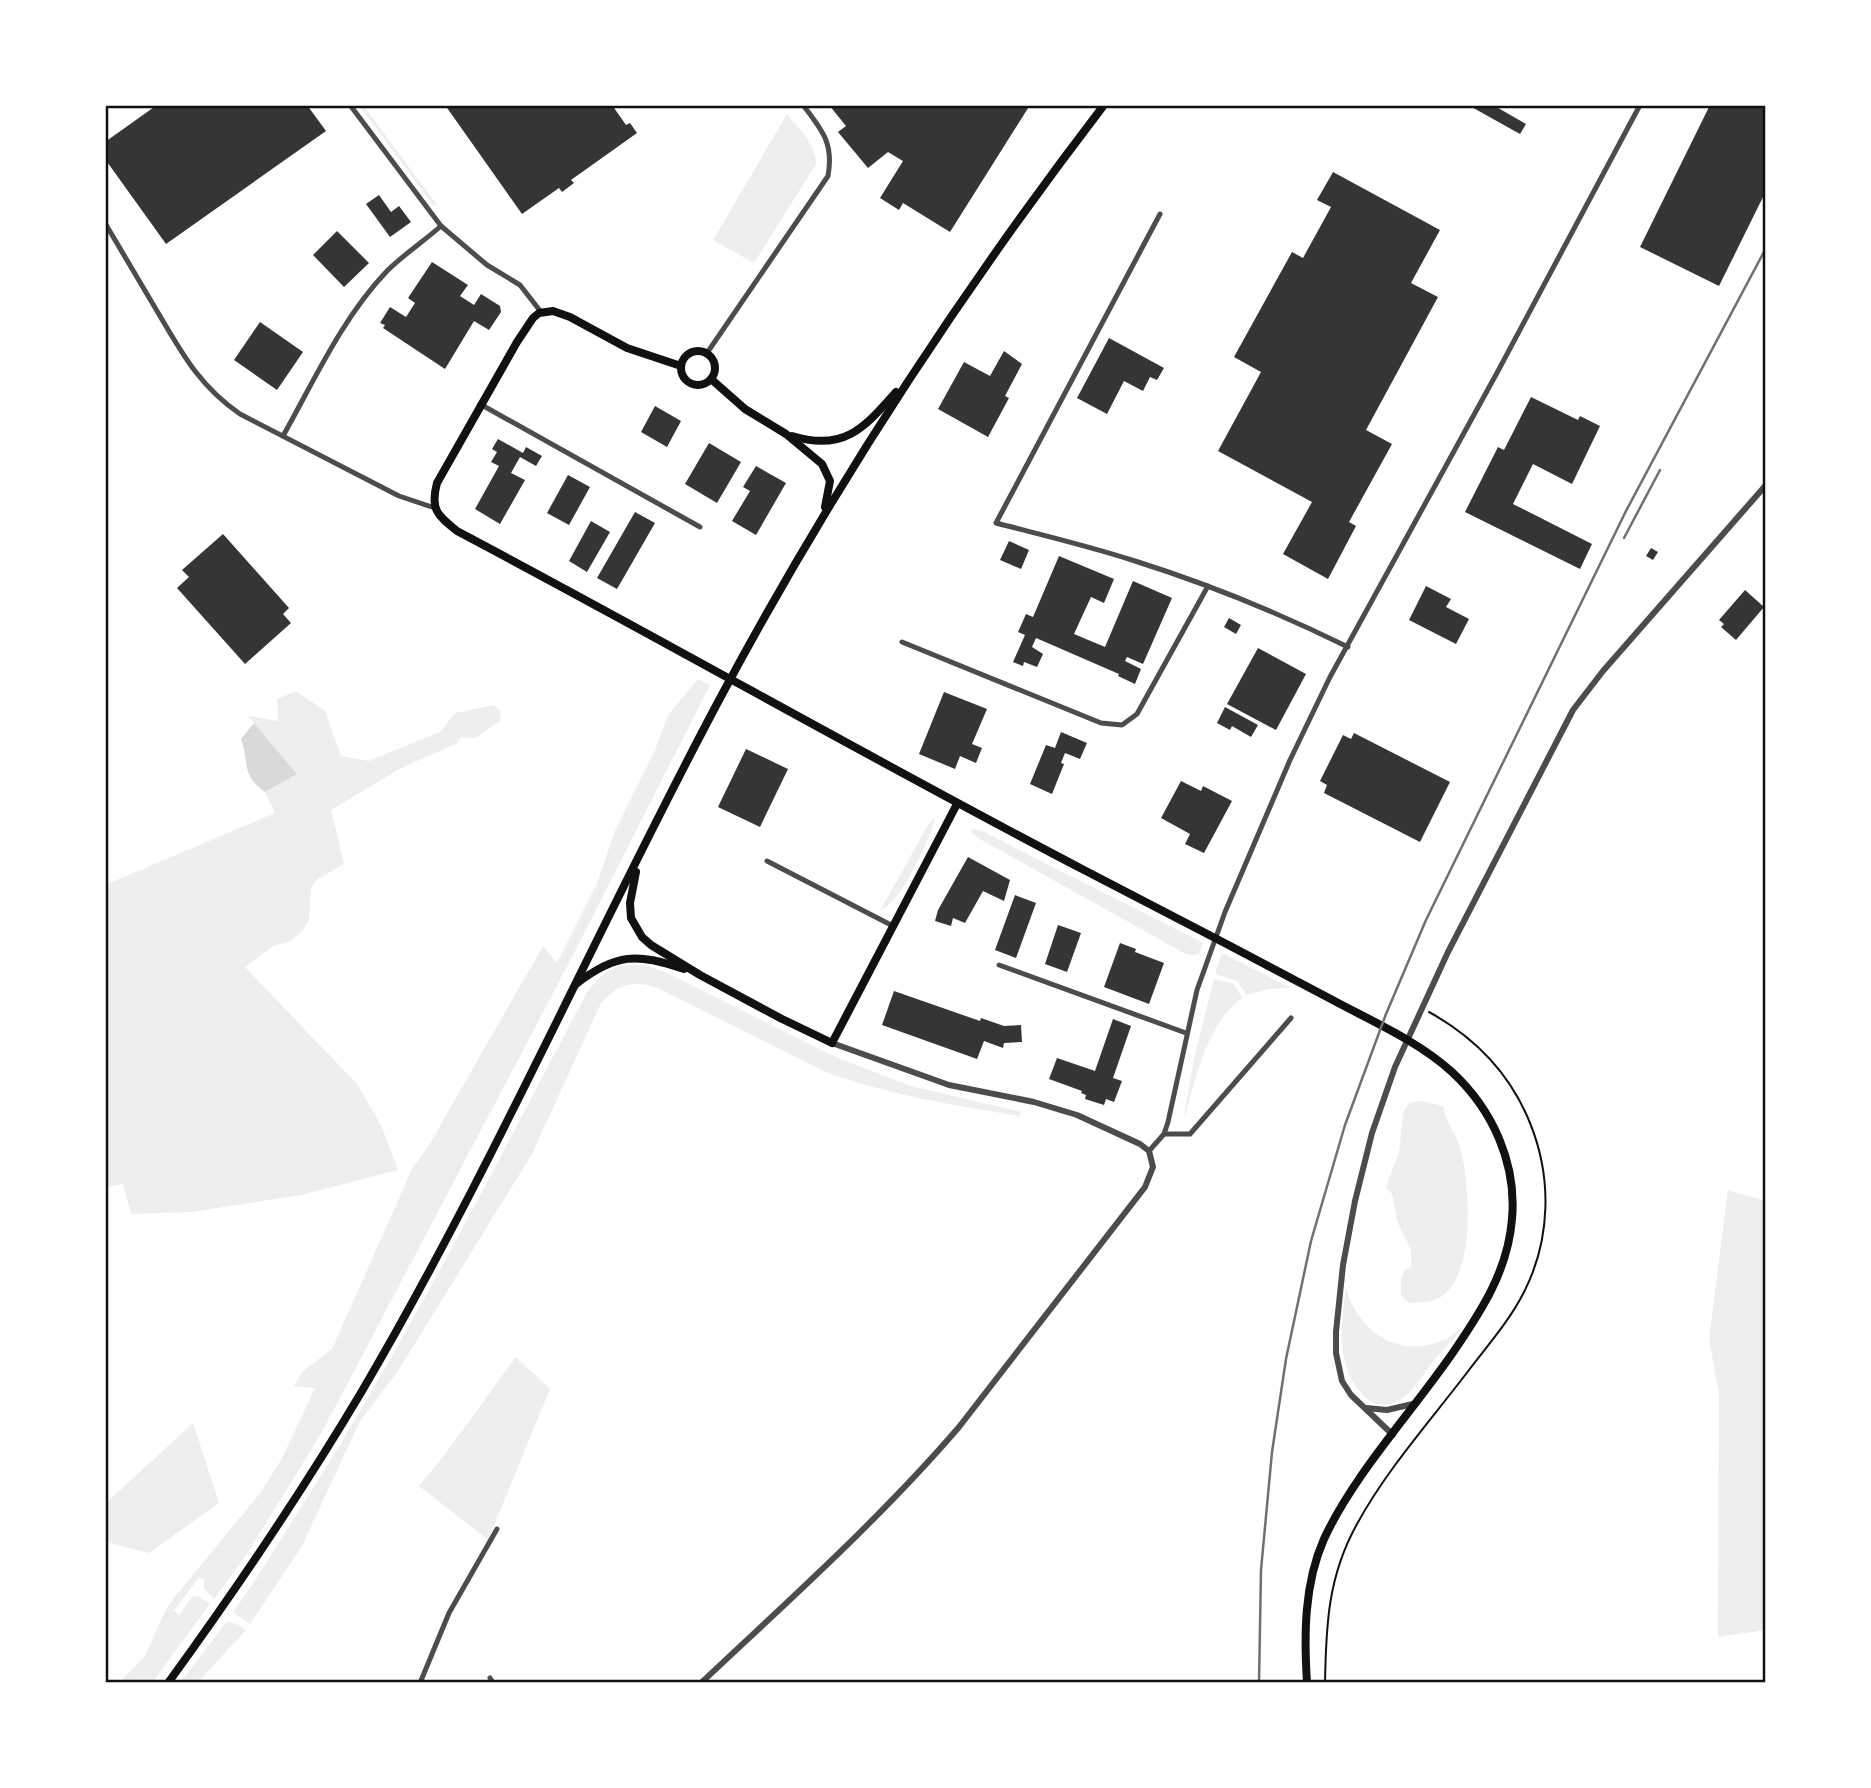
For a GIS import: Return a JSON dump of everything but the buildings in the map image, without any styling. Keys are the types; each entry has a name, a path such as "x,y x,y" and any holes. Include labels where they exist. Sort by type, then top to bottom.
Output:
{"main road":[{"path":"168,1683 235,1591 310,1477 364,1388 484,1165 717,705 823,517 912,374 997,250 1104,105"},
{"path":"681,366 627,348 570,317 553,311 541,312 533,318 517,342 437,483 433,497 435,508 442,519 457,531 957,804 1251,956 1426,1052 1449,1069 1474,1095 1490,1120 1508,1168 1513,1214 1510,1239 1496,1285 1477,1318 1351,1493 1324,1541 1315,1564 1306,1615 1307,1683"},
{"path":"689,353 708,353 716,367 711,379 700,385 690,383 683,376 681,366 689,353"},
{"path":"786,434 814,441 844,439 868,424 912,374"},
{"path":"711,379 745,409 786,434 812,454 830,481 823,517"},
{"path":"641,852 632,886 631,918 642,937 699,975 832,1043 957,804"},
{"path":"573,987 606,964 634,957 656,959 699,975"}],"street":[{"path":"350,105 442,226 487,265 520,285 541,312"},
{"path":"708,353 726,322 762,275 828,176 831,160 828,142 803,105"},
{"path":"1149,1151 1164,1134 1197,990 1218,930 1266,812 1330,677 1640,105"},
{"path":"1160,214 996,523 1114,554 1208,586 1287,618 1348,647"},
{"path":"105,223 198,378 223,403 398,496 435,508"},
{"path":"283,436 328,356 369,292 388,269 442,226"},
{"path":"480,404 700,527"},
{"path":"1393,1435 1364,1408 1342,1381 1336,1353 1343,1265 1353,1211 1366,1154 1384,1098 1433,982 1556,740 1586,691 1766,485"},
{"path":"902,642 1101,723 1122,725 1137,714 1208,586"},
{"path":"767,861 892,926"},
{"path":"999,965 1186,1032"},
{"path":"1164,1134 1190,1134 1291,1018"},
{"path":"701,1683 897,1497 959,1427 1145,1187 1153,1167 1149,1151 1111,1129 1077,1115 1034,1102 950,1085 832,1043"},
{"path":"1364,1408 1387,1410 1417,1403"},
{"path":"420,1683 449,1613 497,1529"}],"path":[{"path":"1325,1683 1325,1633 1329,1598 1341,1559 1356,1525 1409,1448 1524,1293 1535,1266 1544,1228 1546,1180 1541,1155 1524,1106 1510,1080 1480,1047 1427,1010"}],"shaded area":[{"path":"359,105 363,105 437,205 433,205"},
{"path":"787,114 810,143 816,164 754,263 713,240"},
{"path":"698,679 710,685 568,965 322,1432 245,1557 214,1599 204,1588 204,1579 199,1577 174,1611 179,1615 192,1597 198,1596 210,1604 152,1683 119,1683 145,1656 173,1599 261,1492 281,1460 315,1388 294,1386 302,1372 332,1349 412,1169 429,1145 543,946 557,963 597,883 615,831 655,750 668,715"},
{"path":"296,691 325,711 341,756 369,761 440,732 455,713 494,705 501,712 500,721 475,738 461,737 456,744 401,768 331,810 344,864 318,879 311,888 309,920 303,930 291,941 273,946 245,967 357,1084 381,1125 398,1170 301,1195 191,1212 131,1214 123,1184 105,1187 105,885 275,813 265,792 297,774 248,716 278,721 277,699"},
{"path":"254,723 297,774 265,792 249,774 241,739"},
{"path":"935,818 921,854 905,884 888,905 881,909 928,825"},
{"path":"972,829 980,830 1203,943 1199,954 1184,953 978,838 971,832"},
{"path":"1222,953 1291,988 1269,989 1246,995 1237,981 1215,974"},
{"path":"625,964 648,966 665,972 835,1057 911,1086 1021,1112 1019,1116 995,1112 921,1098 849,1080 826,1072 655,987 632,984 619,988 601,1003 532,1154 398,1371 360,1421 302,1546 250,1624 233,1612 305,1501 380,1376 451,1249 587,992 604,974"},
{"path":"1214,979 1234,984 1242,998 1229,1010 1210,1039 1183,1123 1194,1058"},
{"path":"1422,1101 1443,1106 1459,1145 1467,1187 1467,1233 1458,1275 1449,1290 1432,1301 1409,1303 1401,1295 1401,1279 1405,1270 1411,1268 1411,1250 1397,1221 1392,1194 1386,1187 1399,1152 1403,1113 1409,1103"},
{"path":"1728,1190 1766,1201 1766,1630 1718,1637 1719,1394 1709,1339"},
{"path":"1346,1288 1357,1314 1366,1324 1387,1340 1400,1345 1433,1344 1451,1336 1462,1327 1410,1392 1393,1403 1382,1405 1367,1399 1348,1372 1342,1345"},
{"path":"516,1357 550,1389 488,1540 419,1486"},
{"path":"193,1423 219,1503 149,1553 105,1542 105,1504"},
{"path":"227,1621 246,1630 197,1683 180,1683"}],"railway":[{"path":"1259,1683 1261,1570 1272,1452 1286,1359 1311,1241 1345,1125 1386,1014 1426,920 1626,511 1766,248"},
{"path":"1624,538 1660,470"}]}
